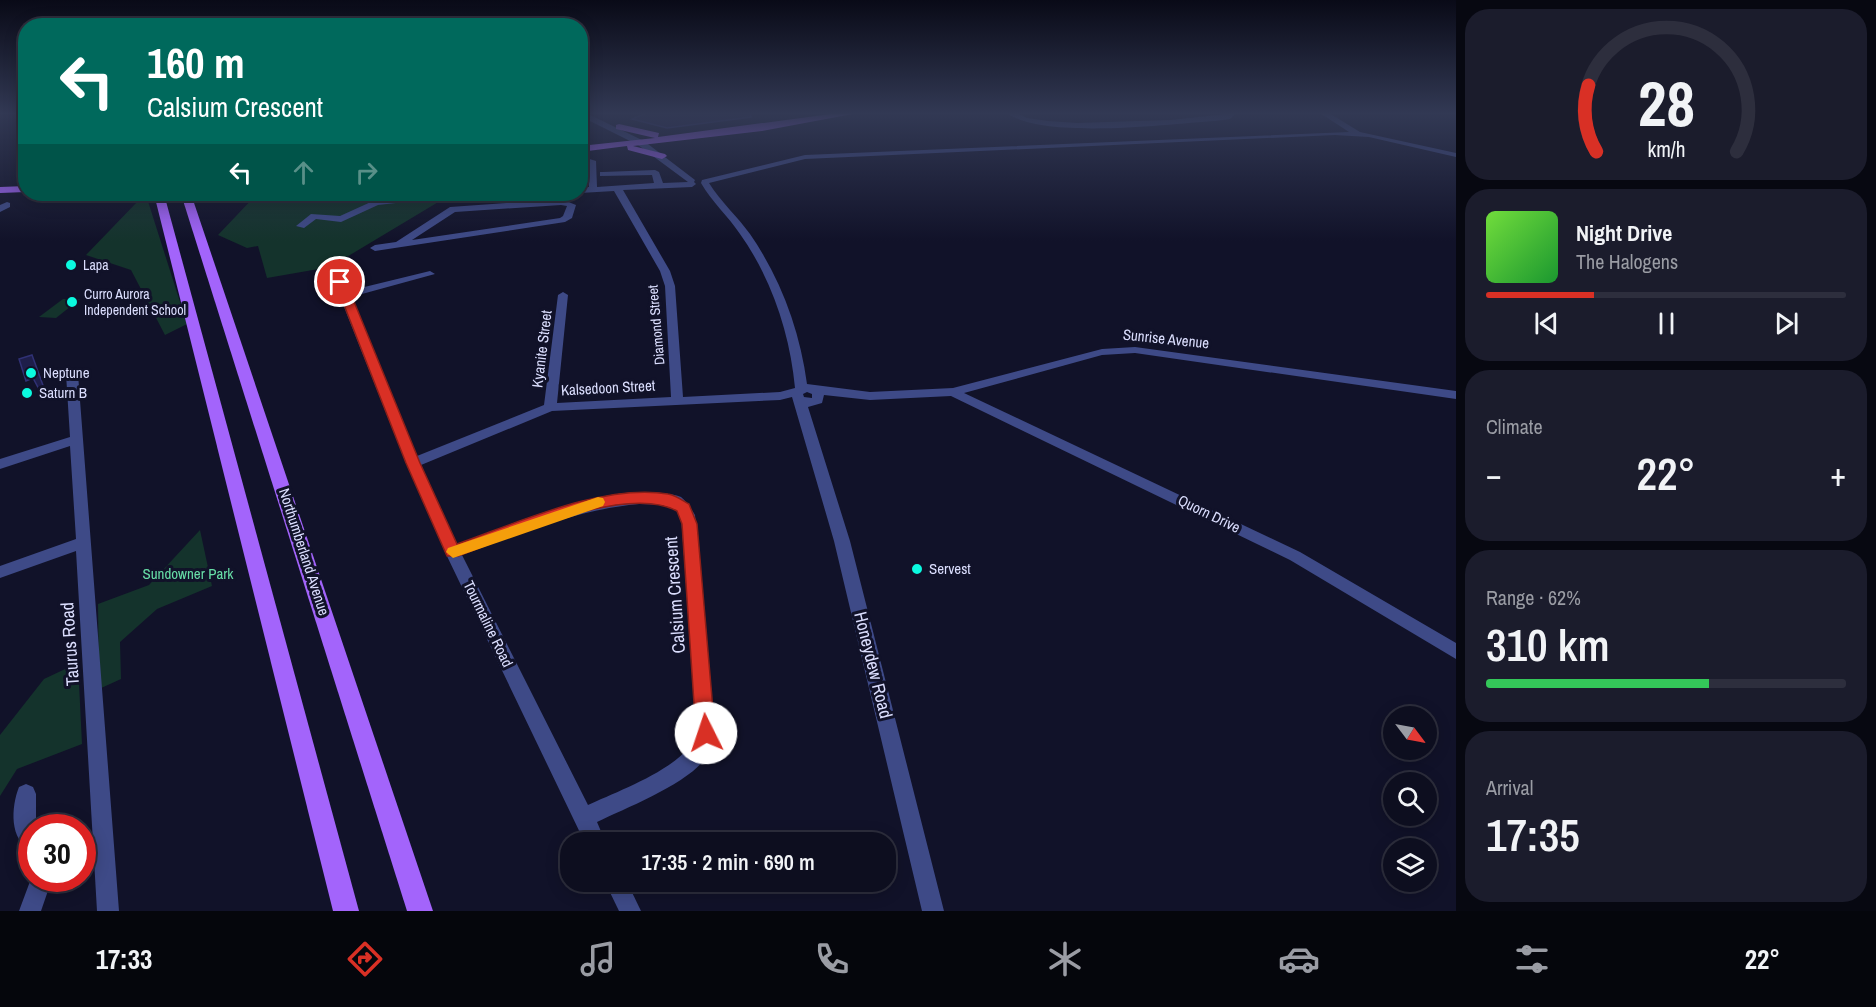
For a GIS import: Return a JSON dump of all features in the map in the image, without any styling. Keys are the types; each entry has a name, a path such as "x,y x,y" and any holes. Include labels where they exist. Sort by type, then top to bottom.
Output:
{"main road":[{"path":"0,182 18,181"},
{"path":"0,190 18,189"},
{"path":"159,201 346,911"},
{"name":"Northumberland Avenue","path":"192,201 420,911"}],"street":[{"path":"664,156 710,193 745,234 766,270 783,311 807,395"},
{"path":"588,189 697,181 805,157 842,156"},
{"path":"588,159 591,160 593,189"},
{"path":"588,171 592,172"},
{"path":"588,174 592,172"},
{"path":"603,174 655,172 659,185"},
{"name":"Diamond Street","path":"617,188 665,271 670,286 676,401"},
{"path":"302,226 314,216 341,219 385,201"},
{"path":"461,208 462,201"},
{"path":"375,248 562,220 567,218 572,206 566,202 461,208 438,217 399,244"},
{"name":"Tourmaline Road","path":"334,268 347,295 413,463 453,552 591,832"},
{"path":"347,295 430,274"},
{"name":"Kyanite Street","path":"550,407 563,295"},
{"name":"Sunrise Avenue","path":"807,395 897,396 953,392 1087,356 1118,350 1173,355 1456,395"},
{"name":"Taurus Road","path":"72,374 108,911"},
{"name":"Quorn Drive","path":"953,392 1295,556 1456,652"},
{"name":"Kalsedoon Street","path":"413,463 550,407 807,395"},
{"name":"Honeydew Road","path":"807,395 808,421 842,541 933,911"},
{"path":"0,464 77,439"},
{"name":"Calsium Crescent","path":"453,552 564,512 607,500 667,499 676,501 688,515 706,733 703,744 690,761 674,771 584,818"},
{"path":"0,572 82,543"},
{"path":"25,814 26,794"},
{"path":"30,911 37,892"},
{"path":"621,892 630,911"}],"green space":[{"path":"138,201 148,201 187,324 165,335 131,270 86,255"},
{"path":"250,201 440,201 330,267 267,278 258,246 247,248 218,235"},
{"path":"63,299 80,299 56,318 39,317"},
{"name":"Sundowner Park","path":"200,530 212,586 157,609 120,642 121,679 99,689 98,604 149,585"},
{"path":"78,663 82,744 17,769 0,796 0,735 44,679"}],"building":[{"name":"Neptune","path":"32,355 45,391 41,393 33,378 26,381 19,359"}],"slow traffic":[{"path":"453,552 598,502"}],"place":[{"name":"Lapa","path":"71,265"},
{"name":"Curro Aurora Independent School","path":"72,302"},
{"name":"Neptune","path":"31,373"},
{"name":"Saturn B","path":"27,393"},
{"name":"Servest","path":"917,569"}],"route":[{"path":"340,282 413,463 453,552 564,512 607,500 657,498 676,501 684,507 689,524 706,733"}]}
